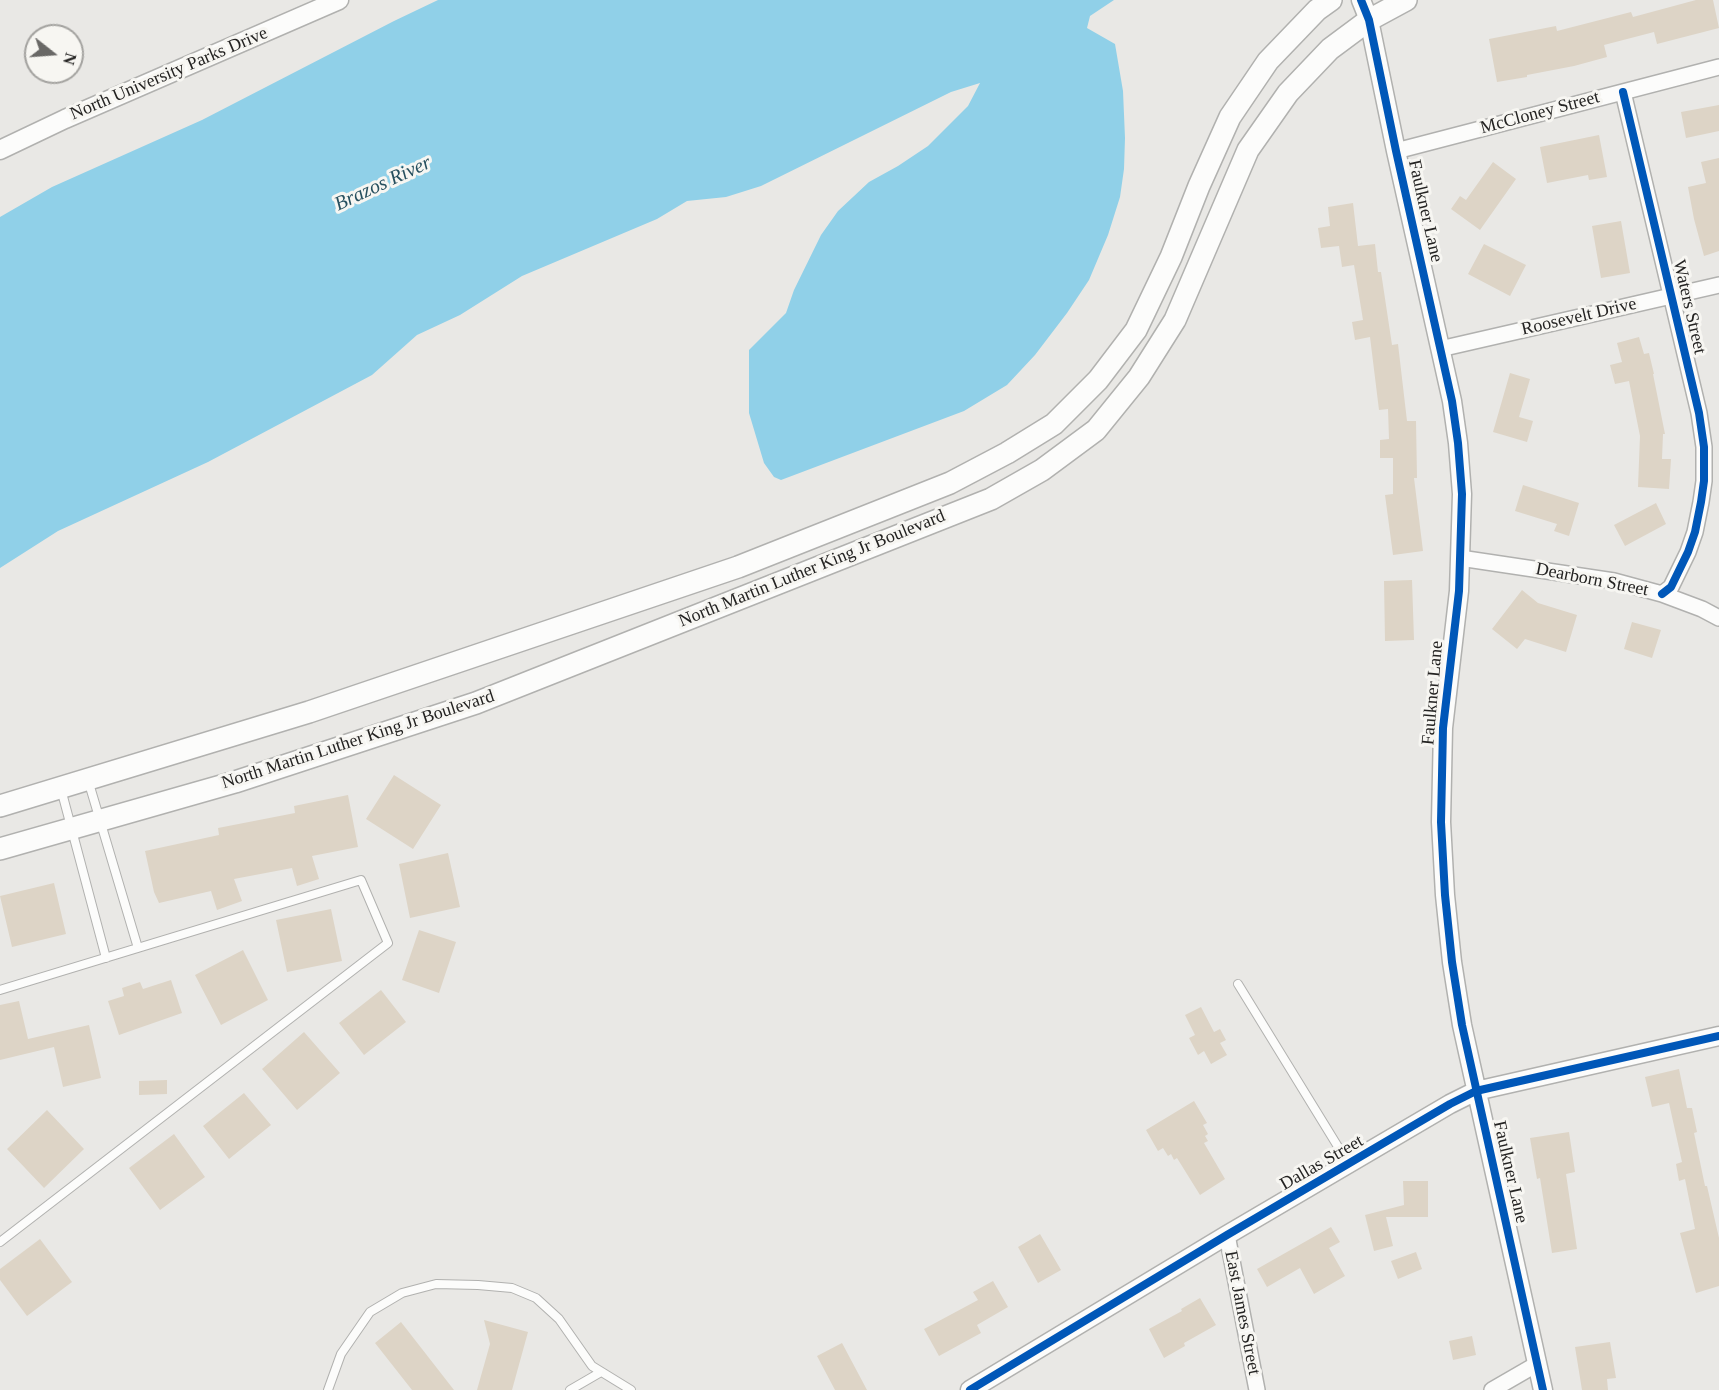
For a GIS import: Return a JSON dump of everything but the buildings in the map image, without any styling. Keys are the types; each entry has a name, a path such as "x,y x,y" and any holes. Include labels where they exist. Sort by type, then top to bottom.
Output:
{"main road":[{"name":"North Martin Luther King Jr Boulevard","path":"0,806 309,712 738,567 950,483 1054,424 1098,380 1136,330 1171,257 1230,117 1268,61 1317,10 1331,0"},
{"name":"North Martin Luther King Jr Boulevard","path":"0,849 235,782 476,703 990,499 1042,470 1096,430 1138,377 1175,320 1248,150 1288,93 1330,49 1369,20 1406,0"}],"street":[{"name":"North University Parks Drive","path":"0,150 300,8 339,0"},
{"name":"Faulkner Lane","path":"1361,0 1369,20 1452,401 1458,442 1462,494 1459,591 1443,728 1441,822 1445,895 1452,962 1476,1091 1544,1390"},
{"name":"McCloney Street","path":"1396,151 1719,67"},
{"name":"Waters Street","path":"1623,92 1699,413 1704,447 1704,481 1695,532 1671,587 1662,594"},
{"name":"Roosevelt Drive","path":"1440,349 1719,285"},
{"name":"Dearborn Street","path":"1460,558 1614,581 1662,594 1719,618"},
{"name":"Dallas Street","path":"970,1390 1227,1235 1476,1091 1718,1039"},
{"name":"East James Street","path":"1227,1235 1257,1390"},
{"path":"1492,1390 1537,1364"}],"lane":[{"path":"88,780 138,948"},
{"path":"61,788 106,958"},
{"path":"0,990 361,880 388,943 0,1242"},
{"path":"1238,984 1349,1164"},
{"path":"328,1390 341,1354 370,1312 402,1293 436,1284 512,1288 536,1298 559,1319 592,1366 631,1390"},
{"path":"570,1390 601,1372"}],"water":[{"name":"Brazos River","path":"438,0 1114,0 1090,16 1087,28 1115,44 1123,91 1124,169 1120,197 1108,235 1089,280 1067,313 1035,355 1007,385 964,411 781,480 774,477 764,463 749,413 749,350 786,313 794,290 821,235 838,211 869,182 928,146 968,106 980,83 951,92 761,186 726,197 687,201 657,219 522,276 460,315 417,335 372,375 208,462 58,531 0,568 0,217 52,187 202,120"}],"cycle path":[{"path":"1361,0 1369,20 1452,401 1458,443 1462,494 1459,591 1443,728 1441,822 1445,895 1462,1025 1543,1390"},
{"path":"1623,92 1699,413 1704,447 1704,481 1695,532 1671,587 1662,594"},
{"path":"970,1390 1227,1235 1476,1091 1719,1036"}]}
